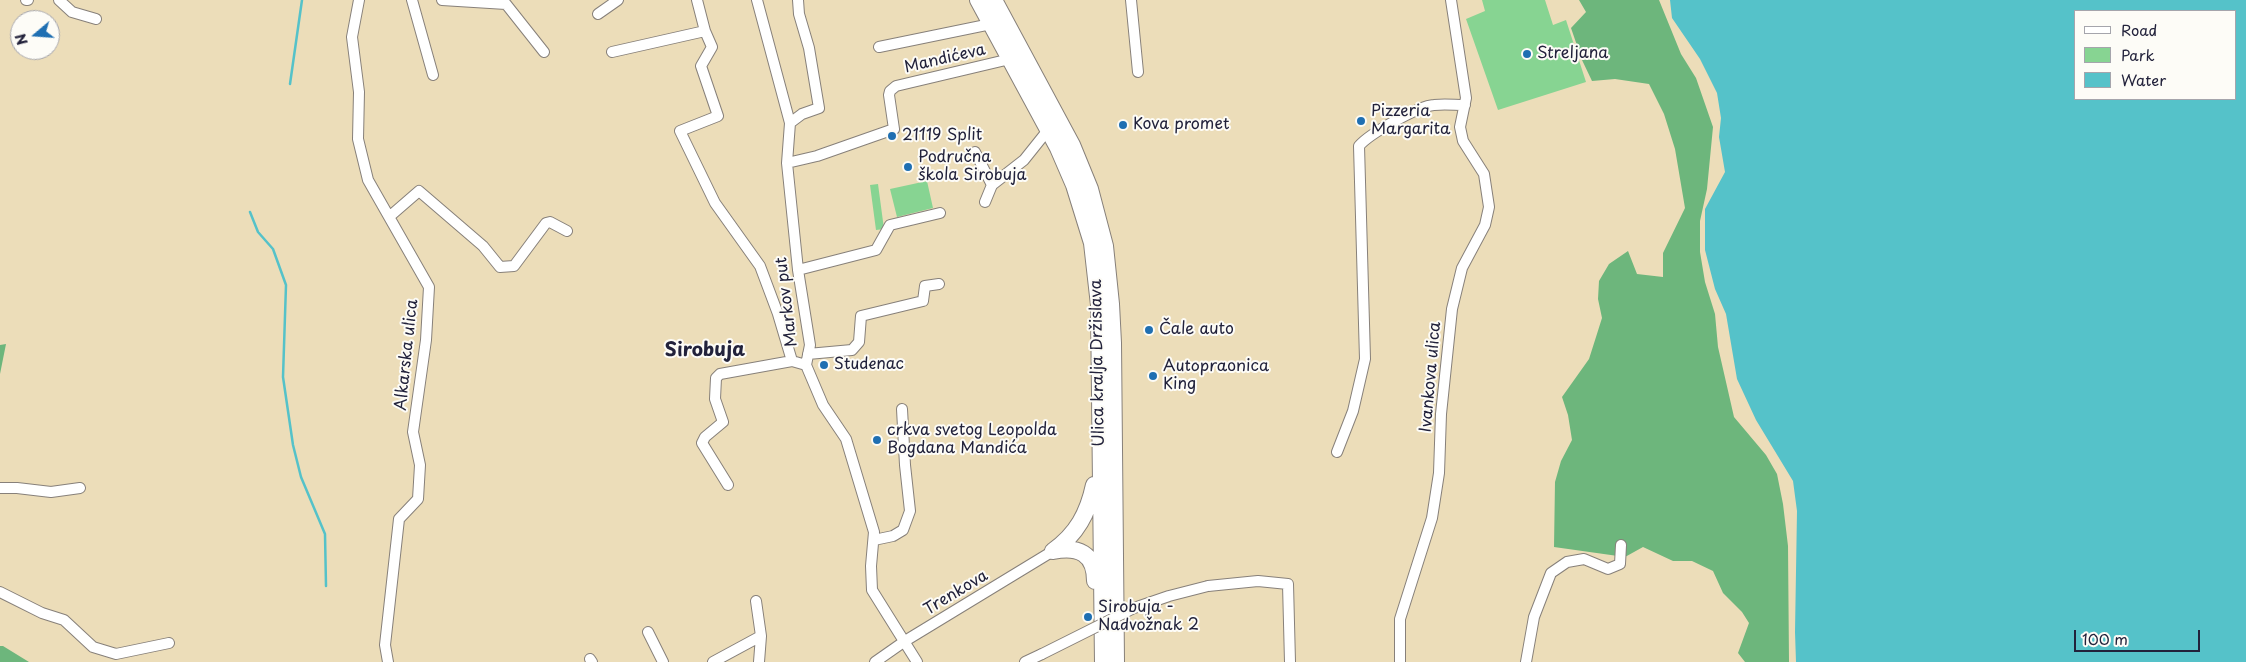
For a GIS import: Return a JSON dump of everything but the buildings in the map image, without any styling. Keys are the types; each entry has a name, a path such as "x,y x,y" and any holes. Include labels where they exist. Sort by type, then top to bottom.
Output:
{"highway":[{"name":"Ulica kralja Držislava","path":"978,0 1048,130 1074,185 1092,243 1099,304 1103,662"},
{"name":"Ulica kralja Držislava","path":"994,0 1072,145 1090,189 1105,246 1112,323 1116,662"},
{"path":"1053,551 1066,542 1084,518 1092,494 1094,465 1100,458"},
{"path":"1053,551 1068,548 1076,549 1086,555 1095,572 1096,603 1102,610"}],"street":[{"path":"59,0 72,12 96,19"},
{"name":"Alkarska ulica","path":"358,0 352,37 359,92 358,139 368,180 429,287 426,340 414,432 420,465 418,499 399,519 385,645 388,662"},
{"path":"412,0 433,75"},
{"path":"442,0 506,4 544,52"},
{"path":"598,14 618,0"},
{"path":"697,0 705,31 712,47 701,66 718,116 680,131 715,203 760,266 778,314 792,361"},
{"name":"Markov put","path":"757,0 790,123 788,163 798,270 810,345 806,365 823,405 846,439 874,532 871,566 872,590 917,662"},
{"path":"790,123 802,114 819,108 809,48 799,14 798,0"},
{"path":"1131,0 1138,72"},
{"name":"Ivankova ulica","path":"1400,662 1400,619 1432,518 1437,482 1441,414 1452,309 1462,268 1485,225 1489,207 1484,174 1463,141 1461,134 1460,127 1466,98 1451,0"},
{"path":"879,47 991,24"},
{"path":"612,52 705,31"},
{"name":"Mandićeva","path":"788,163 817,156 894,129 889,96 890,91 896,86 1010,59"},
{"path":"1337,452 1354,411 1365,359 1359,146 1370,136 1419,108 1433,105 1465,106"},
{"path":"985,202 992,185 1024,160 1048,130"},
{"path":"975,152 992,185"},
{"path":"389,217 419,191 483,246 500,266 514,266 546,223 550,222 567,231"},
{"path":"798,270 876,250 890,225 940,213"},
{"path":"808,354 852,350 859,342 861,316 923,301 925,286 939,284"},
{"path":"728,485 702,442 705,437 723,422 715,399 716,378 720,374 792,361 806,365"},
{"path":"874,540 893,536 904,530 910,512 902,409"},
{"path":"0,488 51,492 80,488"},
{"path":"1526,662 1534,617 1551,573 1566,562 1584,559 1608,569 1620,564 1621,545"},
{"name":"Trenkova","path":"874,662 905,641 1053,551"},
{"path":"1025,662 1134,608 1169,596 1208,586 1258,581 1288,584 1290,662"},
{"path":"0,592 42,613 64,620 93,647 116,654 170,643"},
{"path":"756,601 761,636 759,662"},
{"path":"648,632 663,662"},
{"path":"713,662 761,636"}],"green space":[{"name":"Streljana","path":"1482,0 1545,0 1553,25 1566,20 1586,82 1498,110 1466,19 1485,11"},
{"path":"1579,0 1659,0 1681,54 1696,78 1713,127 1707,189 1700,221 1700,252 1705,282 1715,314 1718,347 1734,417 1766,455 1777,474 1788,546 1789,662 1745,662 1738,653 1749,623 1742,612 1723,593 1713,571 1692,561 1673,561 1643,547 1625,557 1554,547 1555,482 1561,461 1572,440 1568,415 1562,397 1589,359 1602,318 1598,299 1599,281 1609,264 1628,251 1637,274 1663,277 1663,253 1685,208 1675,149 1664,114 1649,84 1615,79 1592,81 1582,60 1571,28 1586,12"},
{"path":"927,181 933,208 897,217 890,189"},
{"path":"878,184 884,229 876,230 870,185"},
{"path":"6,344 0,374 0,345"},
{"path":"0,646 3,646 29,662 0,662"}],"water":[{"path":"1670,0 2246,0 2246,662 1796,662 1797,511 1793,481 1756,420 1737,379 1726,314 1715,289 1705,250 1705,209 1725,172 1719,137 1721,118 1717,93 1700,59 1672,18"}],"waterway":[{"path":"290,84 302,0"},
{"path":"250,212 258,232 273,249 286,285 283,377 293,445 301,477 325,534 326,586"}],"place":[{"name":"Streljana","path":"1527,54"},
{"name":"Pizzeria Margarita","path":"1361,121"},
{"name":"Kova promet","path":"1123,125"},
{"name":"21119 Split","path":"892,136"},
{"name":"Područna škola Sirobuja","path":"908,167"},
{"name":"Čale auto","path":"1149,330"},
{"name":"Studenac","path":"824,365"},
{"name":"Autopraonica King","path":"1153,376"},
{"name":"crkva svetog Leopolda Bogdana Mandića","path":"877,440"},
{"name":"Sirobuja - Nadvožnak 2","path":"1088,617"}],"district":[{"name":"Sirobuja","path":"705,351"}]}
